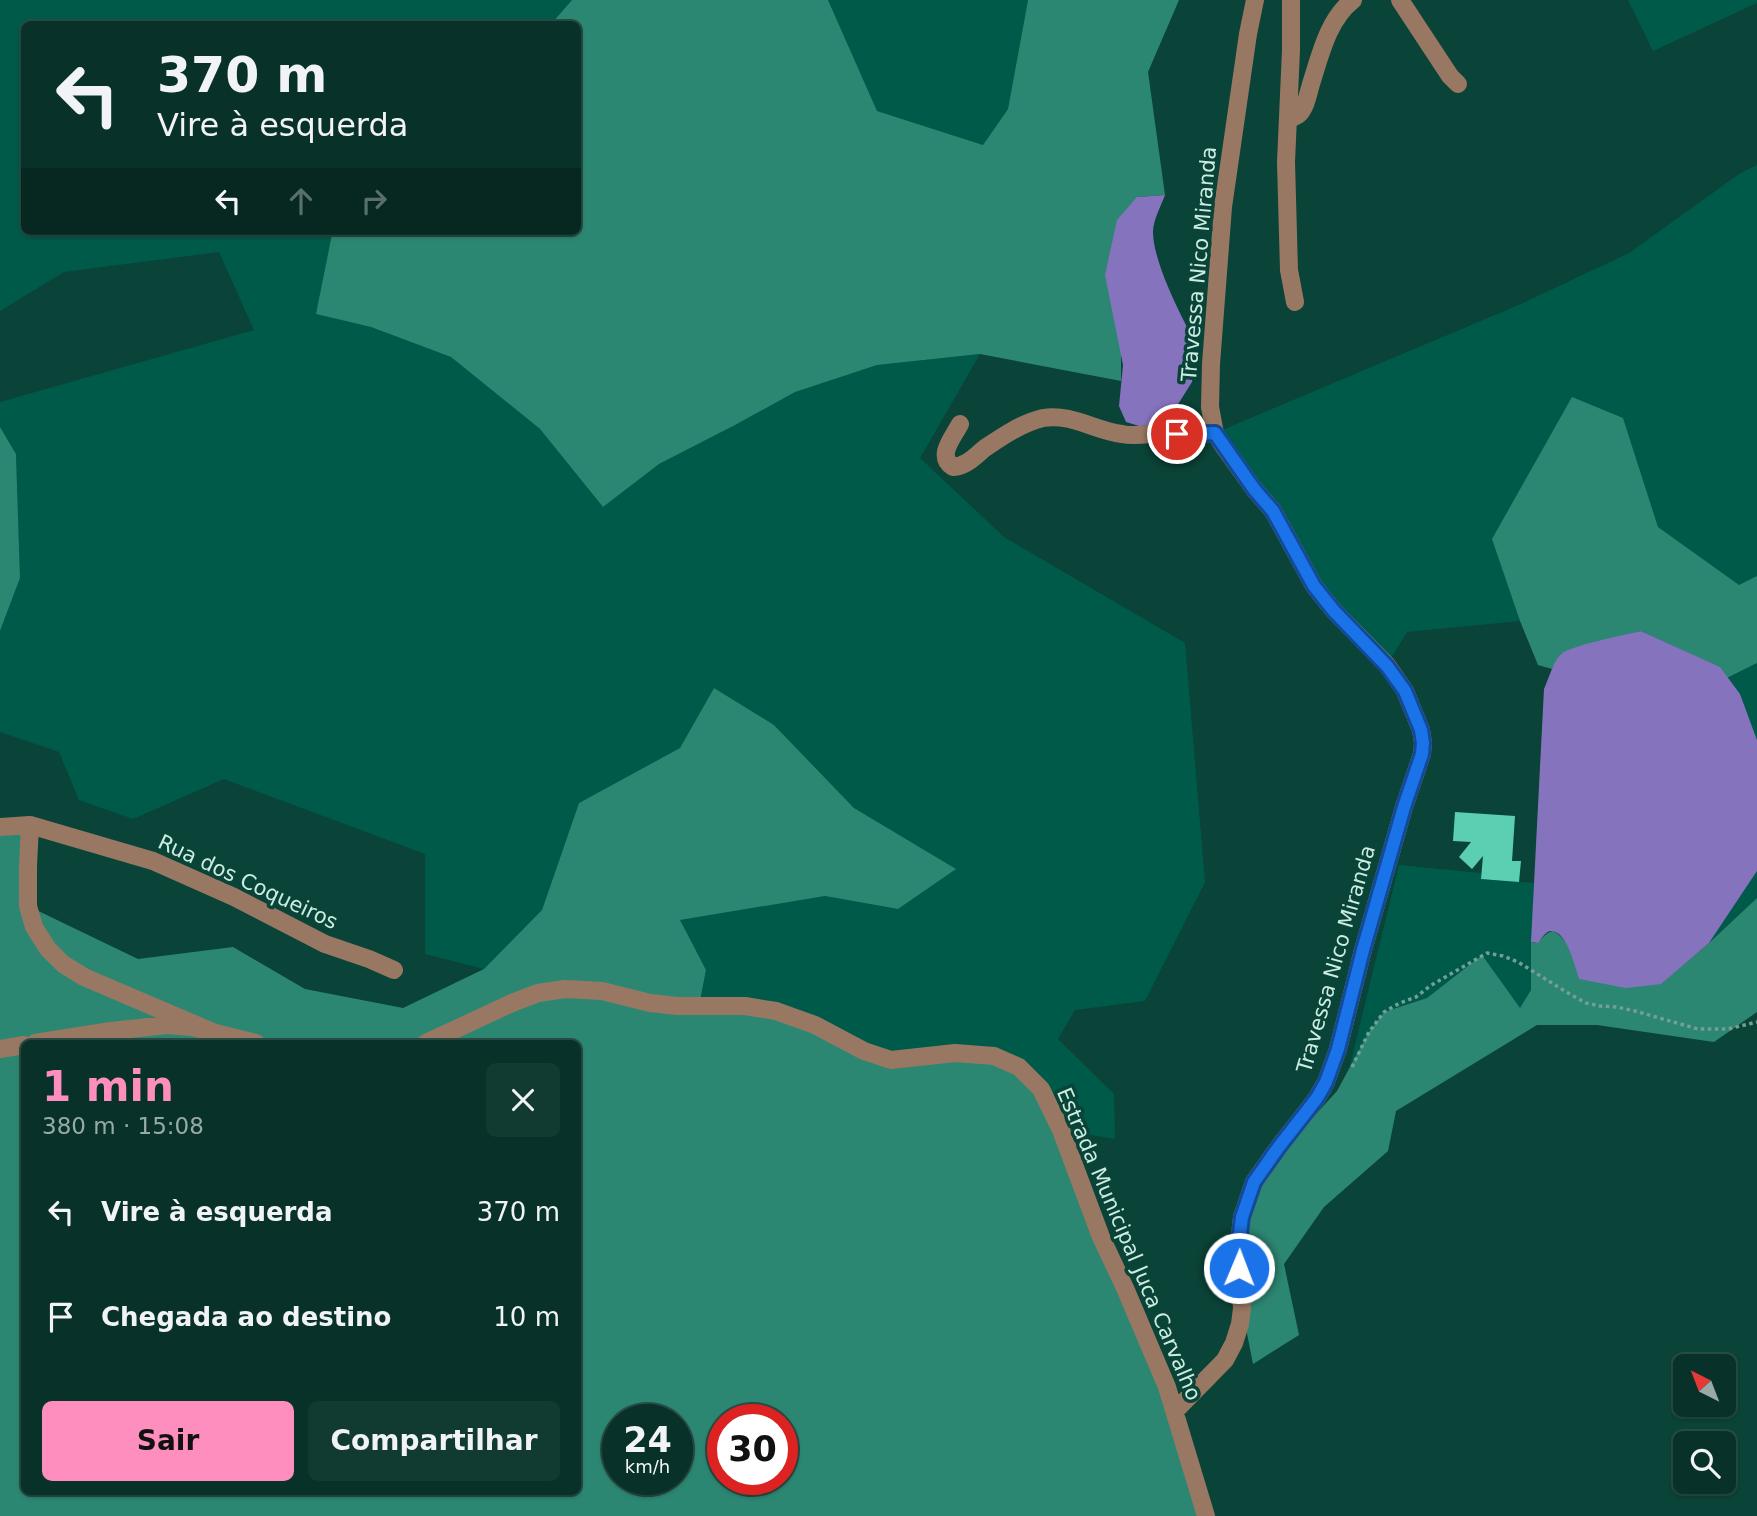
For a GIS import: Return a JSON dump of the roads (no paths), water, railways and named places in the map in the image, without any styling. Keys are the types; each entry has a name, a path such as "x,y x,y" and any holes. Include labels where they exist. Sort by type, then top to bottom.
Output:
{"street":[{"name":"Travessa Nico Miranda","path":"1175,1411 1225,1360 1234,1343 1242,1308 1238,1251 1242,1217 1254,1182 1317,1098 1330,1071 1423,743 1418,720 1405,691 1387,666 1314,586 1273,511 1254,489 1215,433 1210,407 1211,364 1223,207 1255,0"},
{"path":"1291,0 1286,162 1287,240 1295,302"},
{"path":"1288,120 1298,116 1304,106 1324,44 1336,18 1353,0"},
{"path":"1400,0 1458,84"},
{"path":"960,424 946,452 945,459 953,467 966,464 1009,433 1045,418 1077,421 1126,435 1215,433"},
{"path":"30,825 28,906 34,927 48,949 63,964 84,977 215,1033"},
{"name":"Rua dos Coqueiros","path":"0,827 30,825 153,861 234,897 325,944 394,970"},
{"name":"Estrada Municipal Juca Carvalho","path":"433,1040 525,998 565,989 602,991 650,1003 678,1006 745,1006 776,1012 815,1025 864,1051 891,1060 955,1053 994,1056 1018,1067 1041,1089 1061,1130 1101,1237 1167,1387 1206,1516"},
{"path":"54,1040 167,1025 192,1027 244,1040"},
{"path":"0,1049 21,1046"}]}
